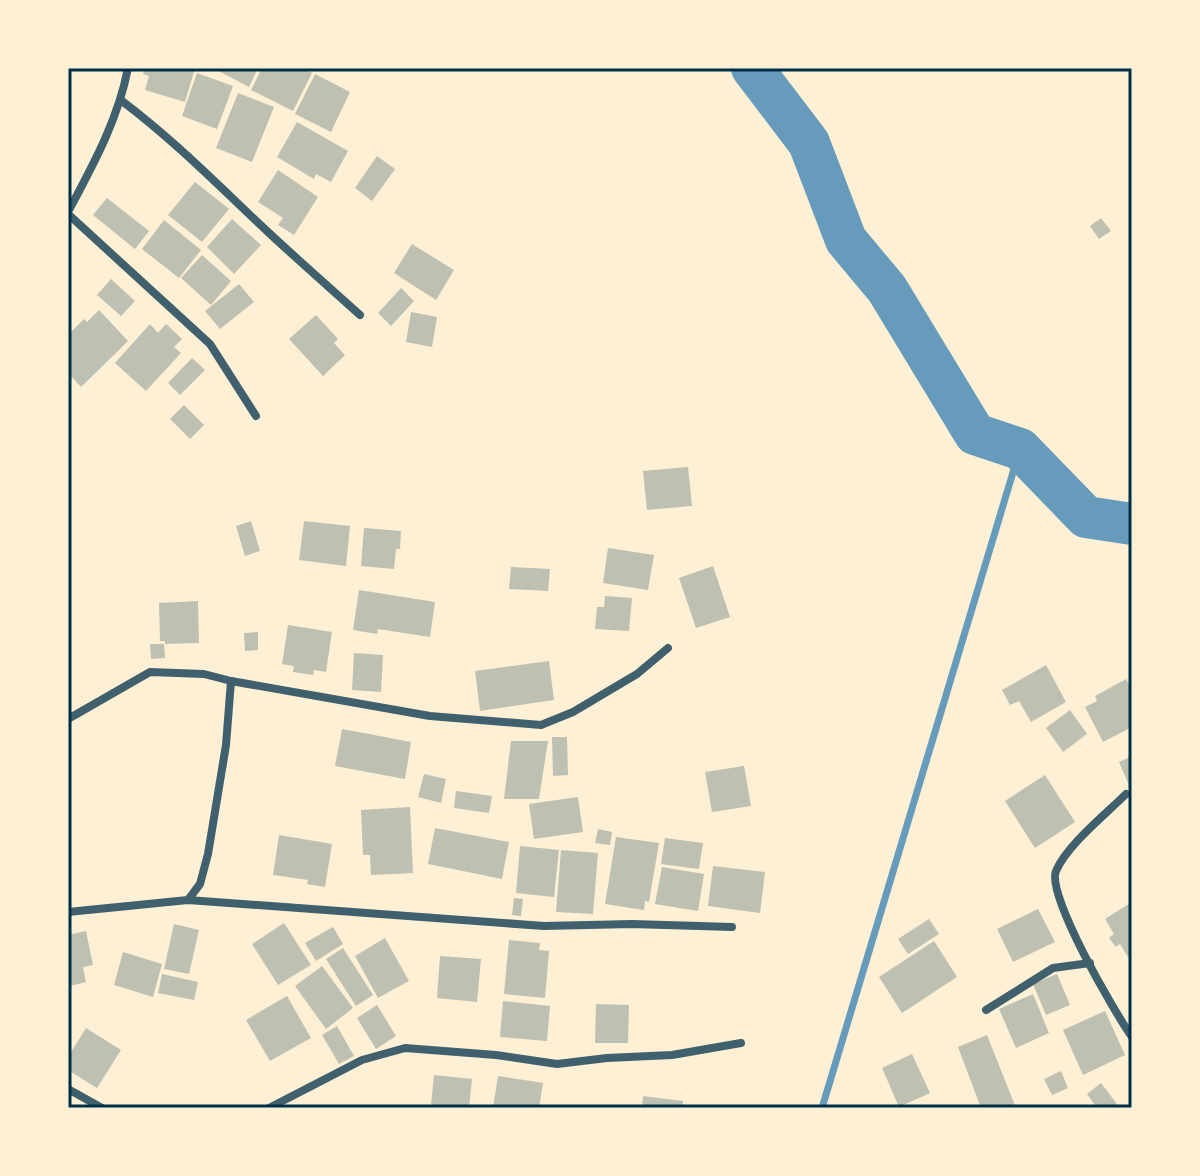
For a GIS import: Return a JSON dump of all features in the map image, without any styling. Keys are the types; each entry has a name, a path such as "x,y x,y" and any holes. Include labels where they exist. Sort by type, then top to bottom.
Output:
{"street":[{"path":"128,68 122,101 68,213 210,344 256,416"},
{"path":"122,101 207,172 360,315"},
{"path":"68,719 150,672 204,674 430,716 541,725 573,712 637,674 668,648"},
{"path":"188,900 200,884 208,854 226,745 231,681"},
{"path":"1126,794 1071,850 1056,871 1053,885 1090,963 1132,1037"},
{"path":"68,912 188,900 544,926 632,924 732,927"},
{"path":"986,1010 1053,968 1090,963"},
{"path":"269,1108 362,1060 405,1048 496,1055 557,1064 672,1055 741,1043"},
{"path":"68,1089 102,1108"}],"building":[{"path":"145,68 195,68 185,102 145,90 149,76 143,74"},
{"path":"213,68 258,68 249,87"},
{"path":"262,68 302,68 312,73 293,111 251,90"},
{"path":"197,73 233,86 217,129 182,116"},
{"path":"315,74 350,92 331,132 295,114"},
{"path":"238,93 274,107 252,162 216,148"},
{"path":"297,122 348,151 331,182 316,174 314,179 277,157"},
{"path":"377,156 395,169 372,201 355,188"},
{"path":"278,170 318,197 294,235 278,225 283,218 258,202"},
{"path":"195,182 229,209 202,242 168,215"},
{"path":"107,198 149,231 135,249 93,215"},
{"path":"1101,218 1111,231 1099,239 1090,226"},
{"path":"232,219 261,245 234,274 207,247"},
{"path":"164,220 201,250 179,278 142,249"},
{"path":"412,244 454,270 436,300 394,273"},
{"path":"202,255 231,281 211,305 181,278"},
{"path":"111,279 135,301 121,316 97,295"},
{"path":"239,284 254,302 220,329 205,311"},
{"path":"401,288 414,301 391,326 378,313"},
{"path":"99,310 128,341 81,387 72,377 68,381 68,335 84,319 87,322"},
{"path":"411,312 437,317 432,347 406,342"},
{"path":"316,315 338,339 334,343 345,355 323,376 289,339"},
{"path":"150,324 158,333 166,324 182,339 174,347 181,353 146,391 115,363"},
{"path":"192,358 205,370 180,395 168,383"},
{"path":"184,405 204,425 190,439 170,419"},
{"path":"688,467 692,506 647,510 643,471"},
{"path":"251,521 260,551 245,556 236,526"},
{"path":"304,521 350,526 346,566 299,560"},
{"path":"364,528 401,531 394,569 361,566"},
{"path":"608,548 654,555 648,590 603,583"},
{"path":"713,566 730,617 696,628 679,578"},
{"path":"511,567 550,569 548,591 509,589"},
{"path":"359,590 435,602 430,637 378,629 377,634 353,630"},
{"path":"605,596 632,598 629,631 595,629 597,607 604,607"},
{"path":"198,601 199,643 165,644 165,641 160,641 159,603"},
{"path":"288,625 332,632 326,672 314,670 313,675 293,672 294,666 282,664"},
{"path":"258,632 258,650 245,651 244,633"},
{"path":"150,644 164,644 165,658 151,659"},
{"path":"354,653 383,655 381,692 352,690"},
{"path":"549,661 554,700 480,711 475,671"},
{"path":"1046,665 1066,702 1031,722 1019,701 1010,705 1002,690"},
{"path":"1126,679 1132,690 1132,727 1103,742 1085,707 1097,701 1095,696"},
{"path":"1070,710 1087,734 1063,752 1046,728"},
{"path":"342,729 411,742 405,779 335,766"},
{"path":"552,737 567,737 568,775 553,776"},
{"path":"511,741 548,741 539,799 504,799"},
{"path":"1132,756 1132,781 1128,783 1119,762"},
{"path":"744,766 751,806 712,812 705,772"},
{"path":"424,774 446,779 441,803 418,797"},
{"path":"1045,775 1075,822 1035,848 1005,801"},
{"path":"456,791 492,796 489,813 454,808"},
{"path":"578,797 583,832 534,839 529,804"},
{"path":"410,807 413,873 371,875 370,855 363,855 361,810"},
{"path":"435,828 509,842 502,879 428,864"},
{"path":"598,829 612,832 610,845 595,843"},
{"path":"279,835 332,844 325,887 307,884 308,880 273,875"},
{"path":"616,837 659,843 649,902 645,901 644,910 605,904"},
{"path":"665,838 703,843 699,869 661,864"},
{"path":"520,846 559,850 554,897 516,893"},
{"path":"561,850 598,853 593,914 556,912"},
{"path":"713,866 765,872 760,913 708,906"},
{"path":"662,867 704,874 698,911 655,904"},
{"path":"514,898 523,899 521,916 512,915"},
{"path":"1132,902 1132,955 1128,957 1120,944 1116,947 1109,938 1114,934 1105,919"},
{"path":"1038,909 1055,942 1013,962 997,929"},
{"path":"929,919 939,934 908,954 898,939"},
{"path":"284,923 311,965 278,985 252,944"},
{"path":"174,924 199,930 189,974 164,969"},
{"path":"333,927 343,944 316,961 305,943"},
{"path":"86,931 93,965 83,967 86,982 70,986 68,935"},
{"path":"385,938 409,981 378,998 355,956"},
{"path":"509,940 540,943 539,950 549,951 545,998 504,994"},
{"path":"934,941 957,977 902,1013 879,977"},
{"path":"343,948 373,995 356,1006 326,959"},
{"path":"123,952 162,964 153,997 114,985"},
{"path":"440,956 481,959 477,1002 437,998"},
{"path":"322,966 353,1008 326,1029 295,986"},
{"path":"162,974 198,982 194,1000 158,993"},
{"path":"1057,974 1070,1005 1046,1015 1033,984"},
{"path":"1033,994 1049,1033 1016,1048 999,1009"},
{"path":"287,996 311,1038 270,1061 246,1020"},
{"path":"503,1001 550,1006 547,1041 500,1037"},
{"path":"596,1004 629,1005 628,1043 595,1043"},
{"path":"377,1005 396,1036 376,1049 357,1018"},
{"path":"1105,1011 1125,1055 1083,1075 1063,1030"},
{"path":"337,1026 354,1056 339,1064 322,1035"},
{"path":"86,1028 121,1050 97,1088 68,1070 68,1057"},
{"path":"987,1035 1016,1108 981,1108 958,1047"},
{"path":"912,1054 930,1093 899,1107 882,1068"},
{"path":"1061,1071 1068,1088 1052,1095 1044,1079"},
{"path":"434,1075 472,1079 469,1108 431,1105"},
{"path":"498,1076 543,1083 539,1108 493,1108"},
{"path":"1101,1083 1120,1108 1097,1108 1087,1094"},
{"path":"643,1096 683,1101 683,1108 642,1108"}],"waterway":[{"path":"752,68 809,143 846,240 887,289 975,434 1020,449 1086,517 1132,524"},
{"path":"822,1108 1020,449"}]}
